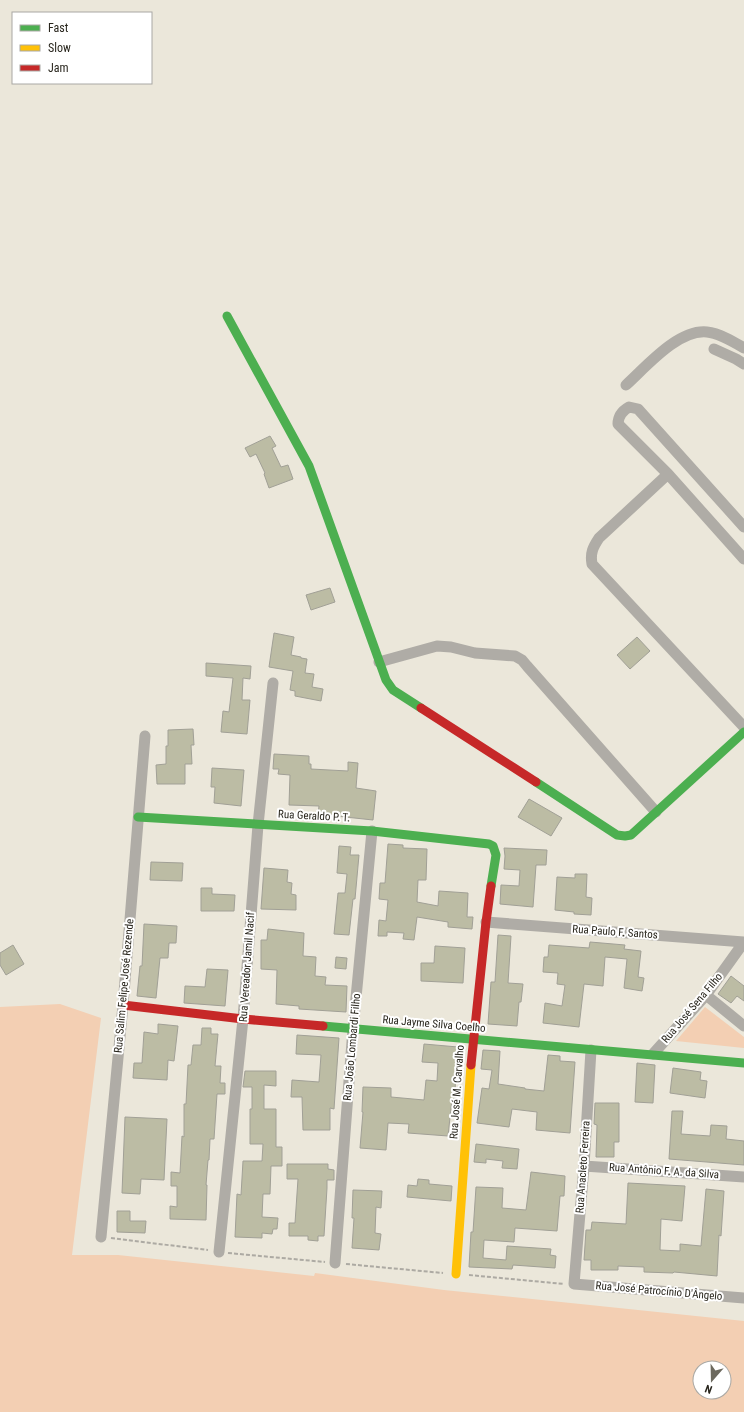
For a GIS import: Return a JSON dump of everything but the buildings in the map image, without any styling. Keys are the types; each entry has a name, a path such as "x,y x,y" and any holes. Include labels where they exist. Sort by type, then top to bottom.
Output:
{"street":[{"path":"227,316 309,466 379,662 386,680 394,690 617,835 625,836 631,835 744,732"},
{"path":"626,385 672,344 689,334 707,332 724,338 744,348"},
{"path":"714,350 744,364"},
{"path":"744,527 638,409 629,407 620,413 618,424 668,474 744,559"},
{"path":"668,474 599,538 592,548 590,556 592,564 744,727"},
{"path":"379,662 437,646 451,647 475,653 515,656 522,660 656,812"},
{"name":"Rua Vereador Jamil Nacif","path":"219,1252 243,1019 258,825 273,683"},
{"name":"Rua Salim Felipe José Rezende","path":"101,1237 123,1004 145,736"},
{"name":"Rua Geraldo P. T.","path":"138,817 372,831 489,844"},
{"name":"Rua João Lombardi Filho","path":"335,1263 353,1029 372,831"},
{"name":"Rua José M. Carvalho","path":"456,1274 473,1039 486,922 496,855 493,846 489,844"},
{"name":"Rua Paulo F. Santos","path":"486,922 744,942"},
{"name":"Rua José Sena Filho","path":"653,1054 706,995 744,942"},
{"path":"706,995 744,1026"},
{"name":"Rua Jayme Silva Coelho","path":"123,1004 243,1019 744,1063"},
{"name":"Rua Anacleto Ferreira","path":"574,1284 584,1166 591,1050"},
{"name":"Rua Antônio F. A. da Silva","path":"584,1166 744,1177"},
{"name":"Rua José Patrocínio D'Ângelo","path":"574,1284 744,1298"}],"shaded area":[{"path":"60,1004 101,1018 72,1255 118,1255 314,1276 315,1273 444,1290 744,1321 744,1412 0,1412 0,1007"},
{"path":"705,1007 744,1037 744,1048 676,1041"}],"traffic: fast":[{"path":"227,316 309,466 386,680 393,690 421,708"},
{"path":"536,782 617,835 631,835 744,732"},
{"path":"138,817 372,831 489,844 493,846 496,855 491,886"},
{"path":"323,1026 744,1063"}],"traffic: slow":[{"path":"456,1274 471,1065"}],"traffic: jam":[{"path":"421,708 536,782"},
{"path":"471,1065 491,886"},
{"path":"123,1005 243,1019 323,1026"}]}
